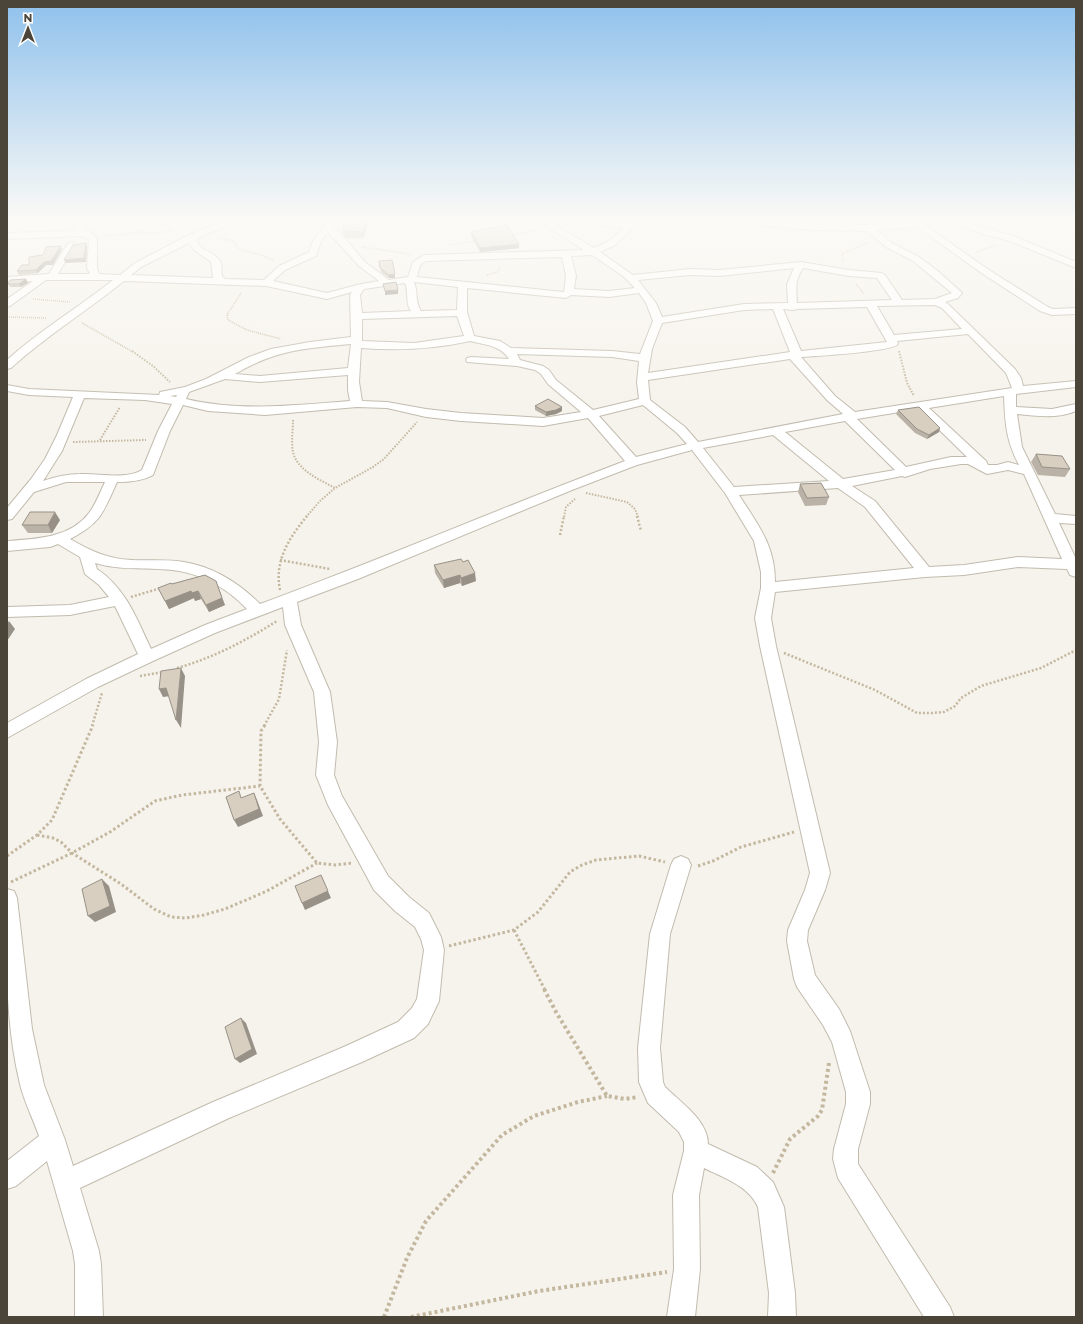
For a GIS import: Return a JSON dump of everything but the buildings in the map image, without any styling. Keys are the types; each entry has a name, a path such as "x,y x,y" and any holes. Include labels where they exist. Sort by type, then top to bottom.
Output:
{"street":[{"path":"7,304 39,283"},
{"path":"107,283 111,286"},
{"path":"7,366 30,345 89,304 115,283"},
{"path":"262,283 281,285 322,296 383,283"},
{"path":"411,283 413,308 417,313"},
{"path":"440,283 549,295 566,295 569,292 609,294 642,290"},
{"path":"569,292 570,283"},
{"path":"636,283 652,302 658,321 652,332 644,358 643,394 645,401 681,430 730,490 761,541 766,560 768,588 763,618 768,646 820,873 815,890 798,930 797,941 805,978 809,986 828,1011 842,1039 859,1099 846,1149 845,1159 847,1169 940,1317"},
{"path":"791,283 794,307"},
{"path":"886,283 899,302"},
{"path":"658,321 731,309 871,305 899,302 936,302 955,296 957,293 946,283"},
{"path":"1003,283 1044,309 1052,312 1076,311"},
{"path":"463,285 460,294 462,313 470,338"},
{"path":"357,404 354,396 354,372 357,342 355,295 361,287"},
{"path":"936,302 945,306 971,331 1011,371 1015,378 1010,410 1014,442 1074,568"},
{"path":"871,305 892,341"},
{"path":"777,307 795,355 831,398 905,473"},
{"path":"357,316 417,313 462,313"},
{"path":"643,377 795,355 869,348 892,341 971,331"},
{"path":"7,388 29,392 144,397 180,395 223,376 262,356 278,351 315,344 357,342 397,347 433,346 470,338 498,343 510,351 517,363"},
{"path":"510,351 612,354 644,358"},
{"path":"471,360 517,363 539,368 545,372 552,382 591,414 633,462"},
{"path":"223,376 260,379 354,372"},
{"path":"7,731 92,683 210,629 258,612 289,610 353,575 567,487 633,462 695,446 775,430 1014,391 1076,384"},
{"path":"7,516 30,489 51,459 60,442 80,394"},
{"path":"180,395 208,408 265,411 294,410 357,404 387,405 426,413 543,422 591,414 645,401"},
{"path":"30,489 67,478 139,477 144,475 148,472 160,437 180,395"},
{"path":"921,406 989,470"},
{"path":"1010,410 1061,413 1076,407"},
{"path":"775,430 841,484 874,508 925,572"},
{"path":"730,490 796,489 841,484 905,473 961,460 971,461 985,470 1008,466 1029,472"},
{"path":"7,546 50,542 80,528 95,515 113,478"},
{"path":"1050,518 1076,520"},
{"path":"59,539 86,555 121,564 172,565 204,571 230,587 249,602 258,612"},
{"path":"86,555 90,571 104,581 120,600 147,657"},
{"path":"768,588 925,572 964,570 1018,562 1074,568"},
{"path":"7,612 70,610 120,600"},
{"path":"66,1182 221,1110 354,1054 406,1030 420,1016 428,1001 434,950 431,937 422,920 402,904 381,883 334,799 325,775 328,742 322,692 289,610"},
{"path":"681,865 660,934 649,1048 651,1082 656,1095 691,1129 696,1139 696,1151 686,1202 687,1269 681,1317"},
{"path":"7,898 9,939 21,1029 32,1085 53,1140 86,1251 88,1264 89,1317"},
{"path":"7,1177 53,1140"},
{"path":"696,1151 748,1176 764,1191 770,1207 782,1293 782,1317"}],"path":[{"path":"248,283 227,315 228,320 236,326 254,333 281,339"},
{"path":"463,285 469,283"},
{"path":"856,283 871,305"},
{"path":"18,297 89,304"},
{"path":"7,317 68,319 80,322 141,358 164,374 180,395"},
{"path":"892,341 899,353 908,383 921,406"},
{"path":"100,440 127,396"},
{"path":"294,410 293,453 296,460 313,476 335,488"},
{"path":"369,861 335,866 317,863 280,819 260,786 261,731 278,699 289,610 278,585 280,560 292,536 321,500 335,488 377,465 394,450 426,413"},
{"path":"60,442 147,440 160,437"},
{"path":"567,487 631,504 635,508 641,531"},
{"path":"560,535 566,507 572,500 579,496"},
{"path":"280,560 353,575"},
{"path":"120,600 166,587"},
{"path":"173,670 230,649 289,610"},
{"path":"768,646 875,690 917,713 932,714 944,712 955,706 961,698 981,686 1041,668 1076,650"},
{"path":"137,677 166,671"},
{"path":"7,856 37,835 52,820 90,730 106,681 92,683"},
{"path":"7,884 72,853 110,832 155,801 182,794 260,786"},
{"path":"434,950 514,930 538,912 570,872 582,865 596,860 639,856 681,865 704,865 741,847 810,827"},
{"path":"37,835 56,838 67,845 72,853 130,890 153,908 171,917 183,920 212,914 281,885 317,863"},
{"path":"514,930 556,1012 608,1096"},
{"path":"764,1191 790,1139 818,1116 822,1110 830,1062 842,1039"},
{"path":"384,1317 407,1258 426,1221 502,1135 534,1116 578,1102 608,1096 625,1099 656,1095"},
{"path":"411,1317 448,1308 591,1282 687,1269"}]}
